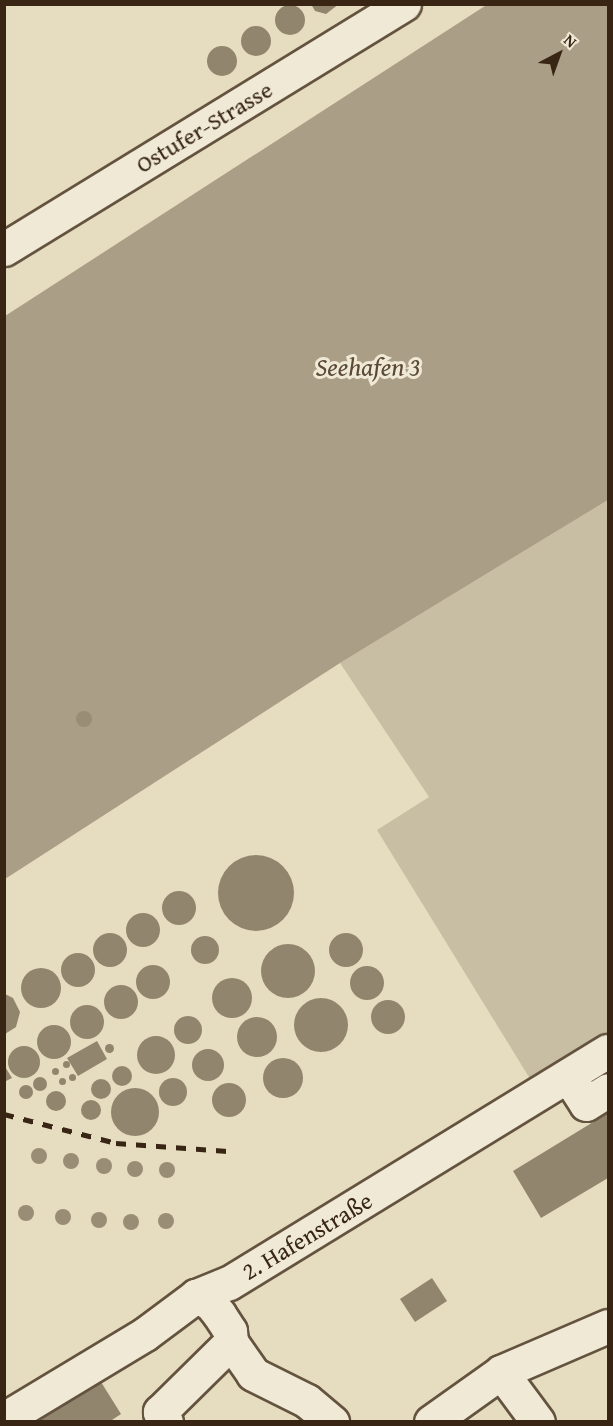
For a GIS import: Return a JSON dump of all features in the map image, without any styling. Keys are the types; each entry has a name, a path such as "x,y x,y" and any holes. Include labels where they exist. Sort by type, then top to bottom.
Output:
{"street":[{"name":"Ostufer-Strasse","path":"4,249 404,4"},
{"name":"2. Hafenstraße","path":"4,1419 145,1334 196,1296 229,1283 609,1051"},
{"path":"568,1076 586,1104 609,1090"},
{"path":"196,1296 210,1303 219,1314 230,1331 231,1342 253,1374 307,1401 332,1422"},
{"path":"430,1422 501,1372 609,1326"},
{"path":"166,1422 160,1412 231,1342"},
{"path":"501,1372 538,1422"}],"shaded area":[{"path":"608,500 608,1039 535,1087 377,830 429,797 340,663"}],"water":[{"name":"Seehafen 3","path":"488,4 608,5 608,500 340,663 5,879 5,316"}],"building":[{"path":"311,4 339,4 326,14 315,11"},
{"path":"290,5 301,9 305,20 301,31 290,35 279,31 275,20 279,9"},
{"path":"256,26 267,30 271,41 267,52 256,56 245,52 241,41 245,30"},
{"path":"222,46 233,50 237,61 233,72 222,76 211,72 207,61 211,50"},
{"path":"249,855 263,855 277,861 288,872 294,886 291,908 283,920 263,931 249,931 235,925 224,914 218,900 218,886 224,872 235,861"},
{"path":"179,891 191,896 196,908 191,920 179,925 167,920 162,908 167,896"},
{"path":"143,913 155,918 160,930 155,942 143,947 131,942 126,930 131,918"},
{"path":"110,933 122,938 127,950 122,962 110,967 98,962 93,950 98,938"},
{"path":"346,933 358,938 363,950 358,962 346,967 334,962 329,950 334,938"},
{"path":"205,936 215,940 219,950 215,960 205,964 195,960 191,950 195,940"},
{"path":"288,944 298,946 307,952 313,961 315,971 313,981 307,990 298,996 288,998 278,996 269,990 263,981 261,971 263,961 269,952 278,946"},
{"path":"78,953 90,958 95,970 90,982 78,987 66,982 61,970 66,958"},
{"path":"153,965 165,970 170,982 165,994 153,999 141,994 136,982 141,970"},
{"path":"367,966 379,971 384,983 379,995 367,1000 355,995 350,983 355,971"},
{"path":"41,968 49,969 55,974 60,980 60,996 55,1002 49,1007 41,1008 33,1007 27,1002 22,996 21,988 22,980 27,974 33,969"},
{"path":"232,978 240,979 246,984 251,990 251,1006 246,1012 240,1017 232,1018 224,1017 218,1012 213,1006 212,998 213,990 218,984 224,979"},
{"path":"121,985 133,990 138,1002 133,1014 121,1019 109,1014 104,1002 109,990"},
{"path":"5,994 13,998 20,1012 16,1027 5,1034"},
{"path":"321,998 331,1000 340,1006 346,1015 348,1025 346,1035 340,1044 331,1050 321,1052 311,1050 302,1044 296,1035 294,1025 296,1015 302,1006 311,1000"},
{"path":"388,1000 400,1005 405,1017 400,1029 388,1034 376,1029 371,1017 376,1005"},
{"path":"87,1005 99,1010 104,1022 99,1034 87,1039 75,1034 70,1022 75,1010"},
{"path":"188,1016 198,1020 202,1030 198,1040 188,1044 178,1040 174,1030 178,1020"},
{"path":"257,1017 265,1018 271,1023 276,1029 276,1045 271,1051 265,1056 257,1057 249,1056 243,1051 238,1045 237,1037 238,1029 243,1023 249,1018"},
{"path":"54,1025 66,1030 71,1042 66,1054 54,1059 42,1054 37,1042 42,1030"},
{"path":"156,1036 163,1037 169,1042 174,1048 174,1062 169,1068 163,1073 156,1074 149,1073 143,1068 138,1062 137,1055 138,1048 143,1042 149,1037"},
{"path":"97,1041 107,1059 78,1076 67,1058"},
{"path":"109,1044 113,1048 109,1052 105,1048"},
{"path":"24,1046 36,1050 40,1062 36,1074 24,1078 12,1074 8,1062 12,1050"},
{"path":"208,1049 219,1054 224,1065 219,1076 208,1081 197,1076 192,1065 197,1054"},
{"path":"283,1058 291,1059 297,1064 302,1070 302,1086 297,1092 291,1097 283,1098 275,1097 269,1092 264,1086 263,1078 264,1070 269,1064 275,1059"},
{"path":"66,1061 69,1064 66,1067 63,1064"},
{"path":"4,1065 12,1078 4,1082"},
{"path":"122,1066 129,1069 132,1076 129,1083 122,1086 115,1083 112,1076 115,1069"},
{"path":"55,1068 58,1071 55,1074 52,1071"},
{"path":"72,1074 75,1077 72,1080 69,1077"},
{"path":"40,1077 45,1079 47,1084 45,1089 40,1091 35,1089 33,1084 35,1079"},
{"path":"62,1078 65,1081 62,1084 59,1081"},
{"path":"173,1078 183,1082 187,1092 183,1102 173,1106 163,1102 159,1092 163,1082"},
{"path":"101,1079 108,1082 111,1089 108,1096 101,1099 94,1096 91,1089 94,1082"},
{"path":"229,1083 241,1088 246,1100 241,1112 229,1117 217,1112 212,1100 217,1088"},
{"path":"26,1085 31,1087 33,1092 31,1097 26,1099 21,1097 19,1092 21,1087"},
{"path":"135,1088 152,1095 159,1112 152,1129 135,1136 118,1129 111,1112 118,1095"},
{"path":"56,1091 63,1094 66,1101 63,1108 56,1111 49,1108 46,1101 49,1094"},
{"path":"91,1100 98,1103 101,1110 98,1117 91,1120 84,1117 81,1110 84,1103"},
{"path":"608,1113 608,1178 541,1218 513,1171"},
{"path":"432,1278 447,1301 415,1322 400,1299"},
{"path":"101,1382 121,1414 109,1422 36,1422"}],"railway":[{"path":"4,1114 116,1143 228,1151"}]}
